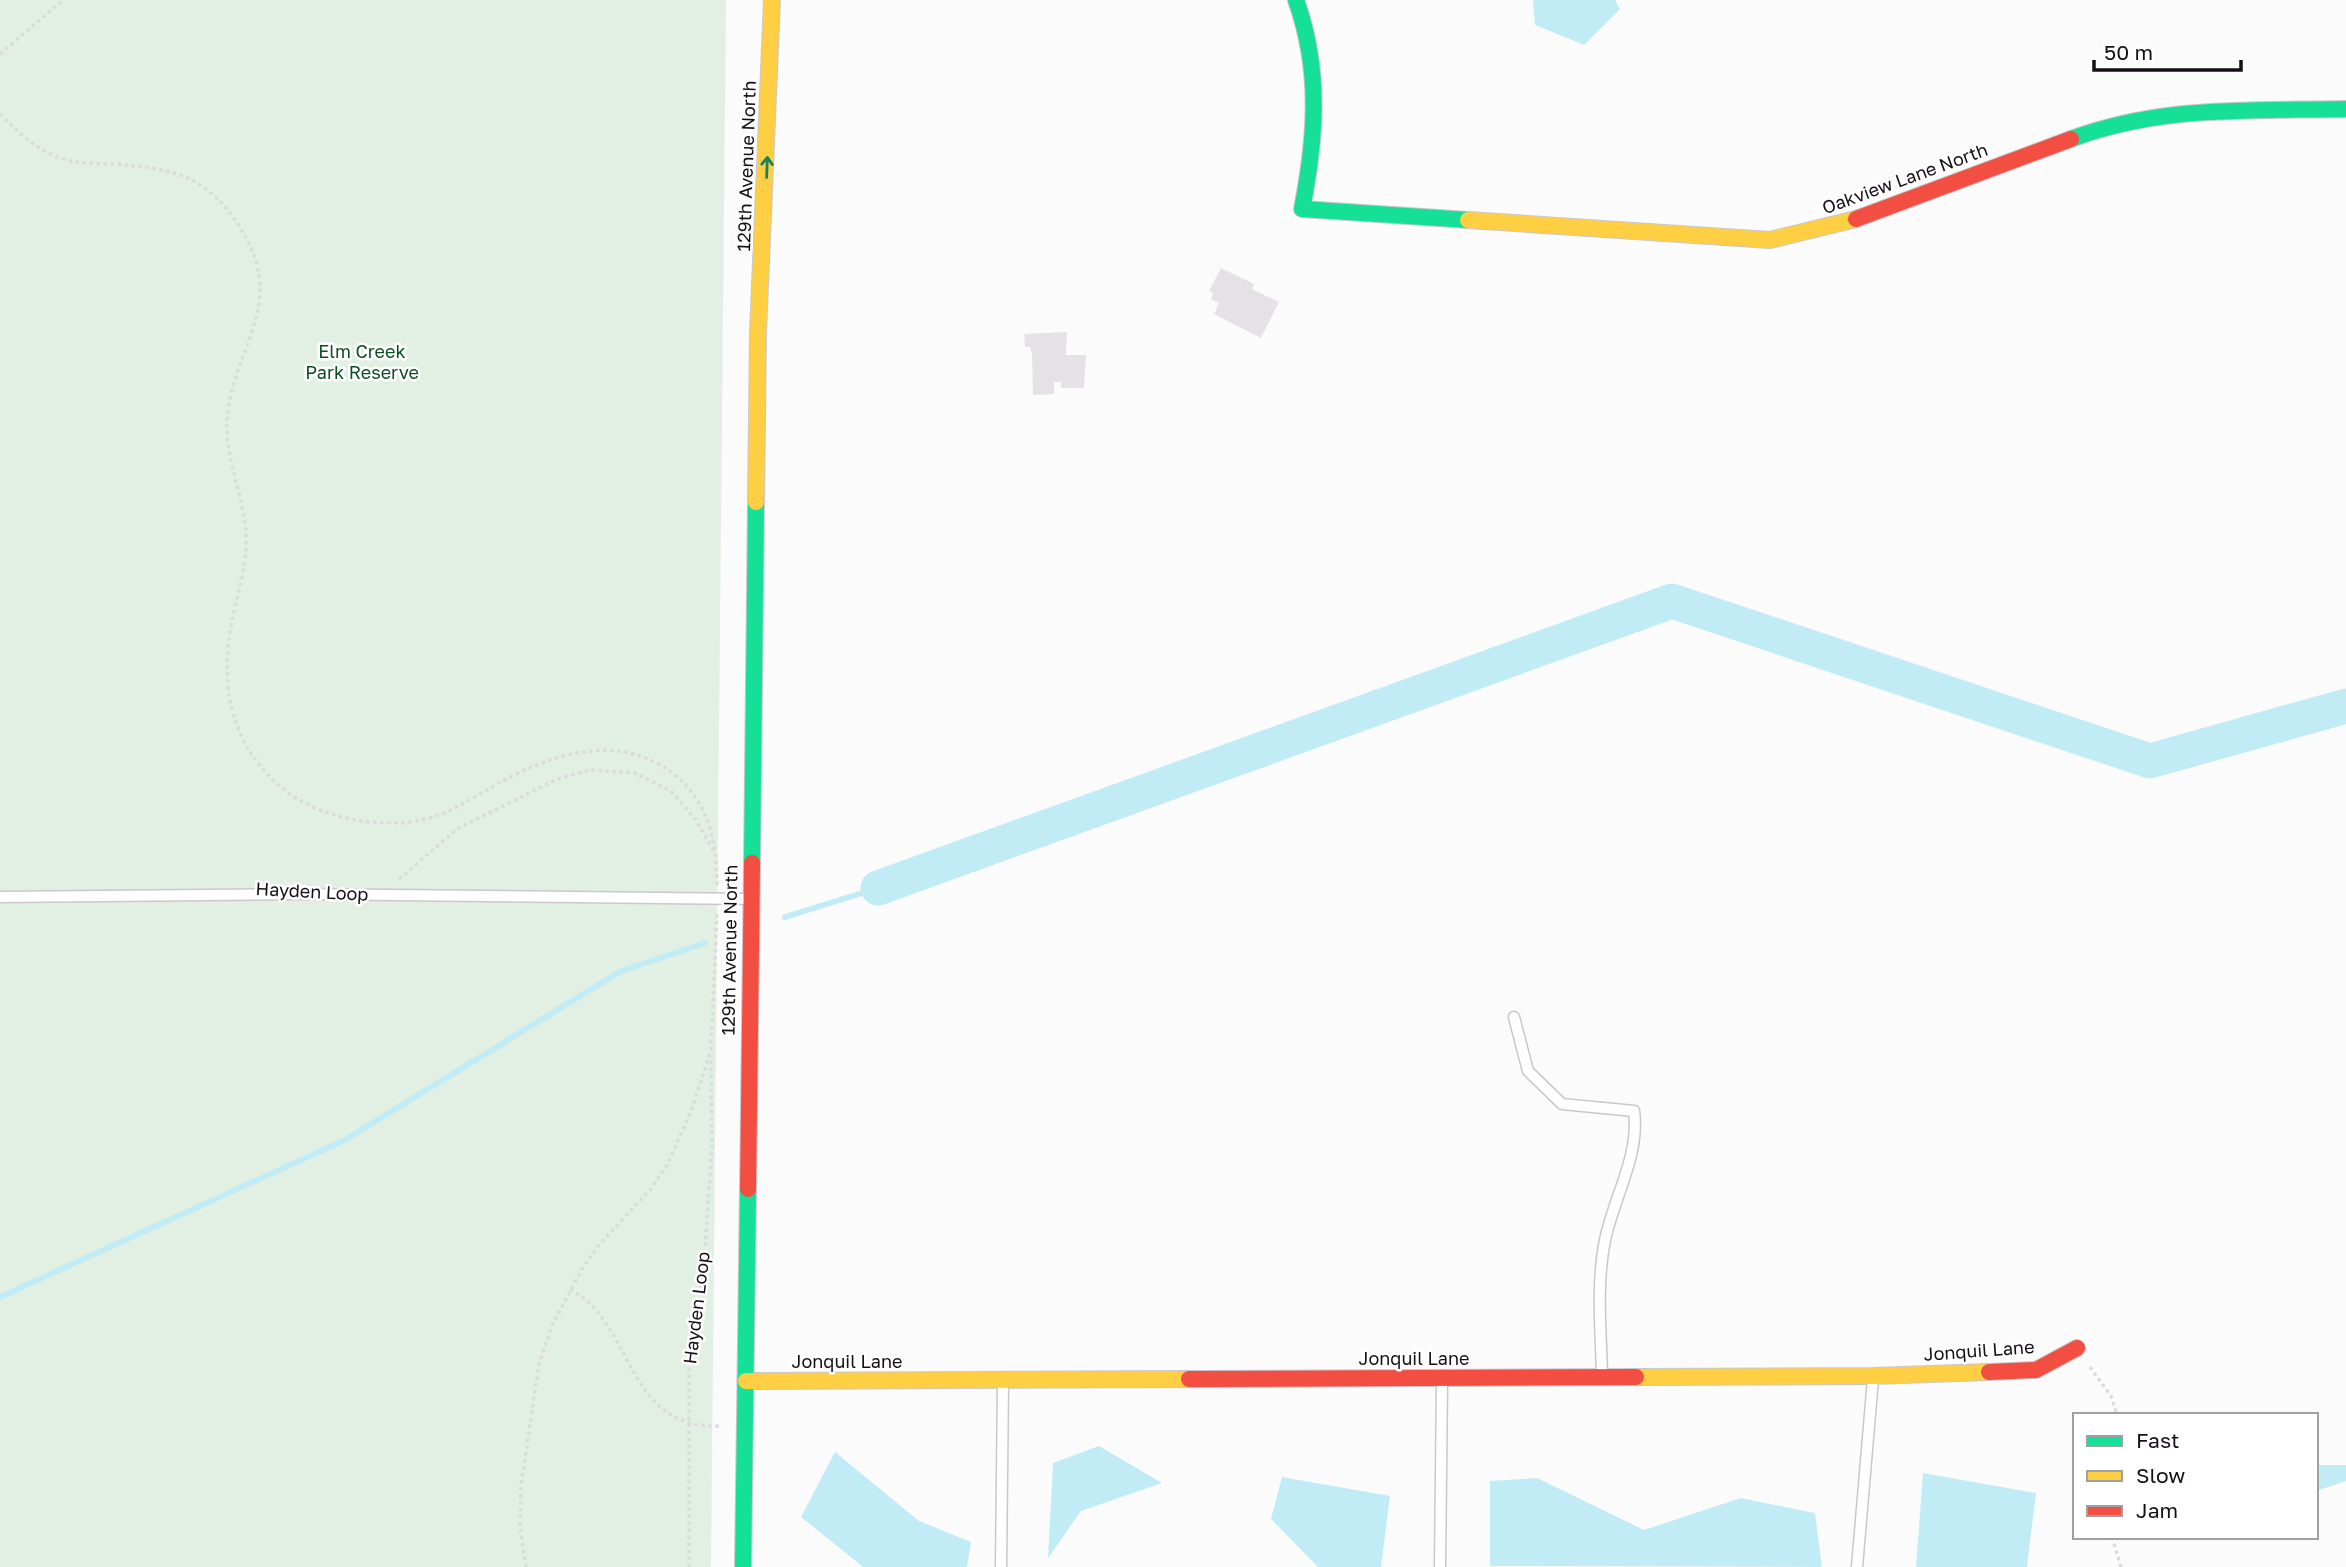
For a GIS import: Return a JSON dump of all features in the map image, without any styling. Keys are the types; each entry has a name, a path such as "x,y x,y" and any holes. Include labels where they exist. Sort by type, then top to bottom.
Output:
{"street":[{"name":"129th Avenue North","path":"743,1567 758,333 772,0"},
{"name":"Oakview Lane North","path":"1296,0 1309,44 1316,115 1302,209 1770,240 1855,220 2112,124 2170,113 2346,109"},
{"name":"129th Avenue North","path":"751,94 753,295 758,333"},
{"name":"Jonquil Lane","path":"746,1381 1873,1376 2036,1370 2077,1348"}],"lane":[{"path":"0,897 134,894 750,900"},
{"path":"1514,1017 1528,1070 1562,1104 1634,1111 1637,1132 1605,1241 1601,1295 1602,1378"},
{"path":"1857,1567 1865,1446 1873,1376"},
{"path":"1440,1567 1442,1378"},
{"path":"1001,1567 1003,1381"}],"path":[{"path":"0,54 63,0"},
{"path":"0,114 25,139 58,157 81,162 158,169 196,181 225,206 252,251 260,291 259,308 228,409 229,440 246,538 228,643 226,684 236,728 265,772 297,799 334,814 375,821 412,821 450,811 524,770 554,759 584,751 621,751 660,764 687,785 707,815 716,855 718,899 710,1050 691,1111 667,1164 650,1190 598,1245 570,1289 543,1349 530,1405 520,1513 521,1543 526,1567"},
{"name":"Hayden Loop","path":"379,896 457,830 556,779 590,769 635,773 671,791 696,820 716,855"},
{"name":"Hayden Loop","path":"689,1567 689,1369 704,1263 712,1147 710,1050"},
{"path":"570,1289 589,1299 603,1314 640,1387 653,1402 690,1422 706,1426 729,1426"},
{"path":"2077,1348 2111,1395 2116,1413"},
{"path":"2113,1539 2122,1567"}],"green space":[{"name":"Elm Creek Park Reserve","path":"0,0 726,0 711,1567 0,1567"}],"water":[{"path":"1533,0 1615,0 1620,9 1584,45 1535,25"},
{"path":"1099,1446 1162,1483 1081,1511 1048,1558 1053,1463"},
{"path":"835,1452 919,1521 971,1542 967,1567 863,1567 801,1517"},
{"path":"2318,1465 2346,1465 2346,1481 2318,1490"},
{"path":"1923,1473 2036,1493 2027,1567 1916,1567"},
{"path":"1282,1477 1390,1496 1381,1567 1318,1567 1271,1519"},
{"path":"1537,1478 1644,1530 1741,1498 1815,1513 1822,1567 1490,1566 1490,1481"}],"building":[{"path":"1221,268 1254,284 1252,289 1279,302 1261,338 1214,314 1219,303 1211,299 1213,293 1209,291"},
{"path":"1067,332 1066,355 1086,355 1084,388 1061,388 1061,382 1054,382 1054,394 1033,395 1032,355 1030,347 1025,347 1024,334"}],"waterway":[{"path":"878,888 1672,601 2150,761 2346,706"},
{"path":"785,917 878,888"},
{"path":"0,1297 343,1141 621,971 705,943"}],"traffic: fast":[{"path":"1296,0 1309,52 1314,104 1302,209 1468,220"},
{"path":"2071,139 2105,128 2173,115 2241,110 2346,109"},
{"path":"752,863 756,502"},
{"path":"743,1567 748,1189"}],"traffic: slow":[{"path":"756,502 758,333 772,0"},
{"path":"1468,220 1770,240 1856,219"},
{"path":"1636,1377 1873,1376 1989,1372"},
{"path":"746,1381 1189,1379"}],"traffic: jam":[{"path":"1856,219 2071,139"},
{"path":"748,1189 752,863"},
{"path":"1989,1372 2036,1370 2077,1348"},
{"path":"1189,1379 1636,1377"}]}
